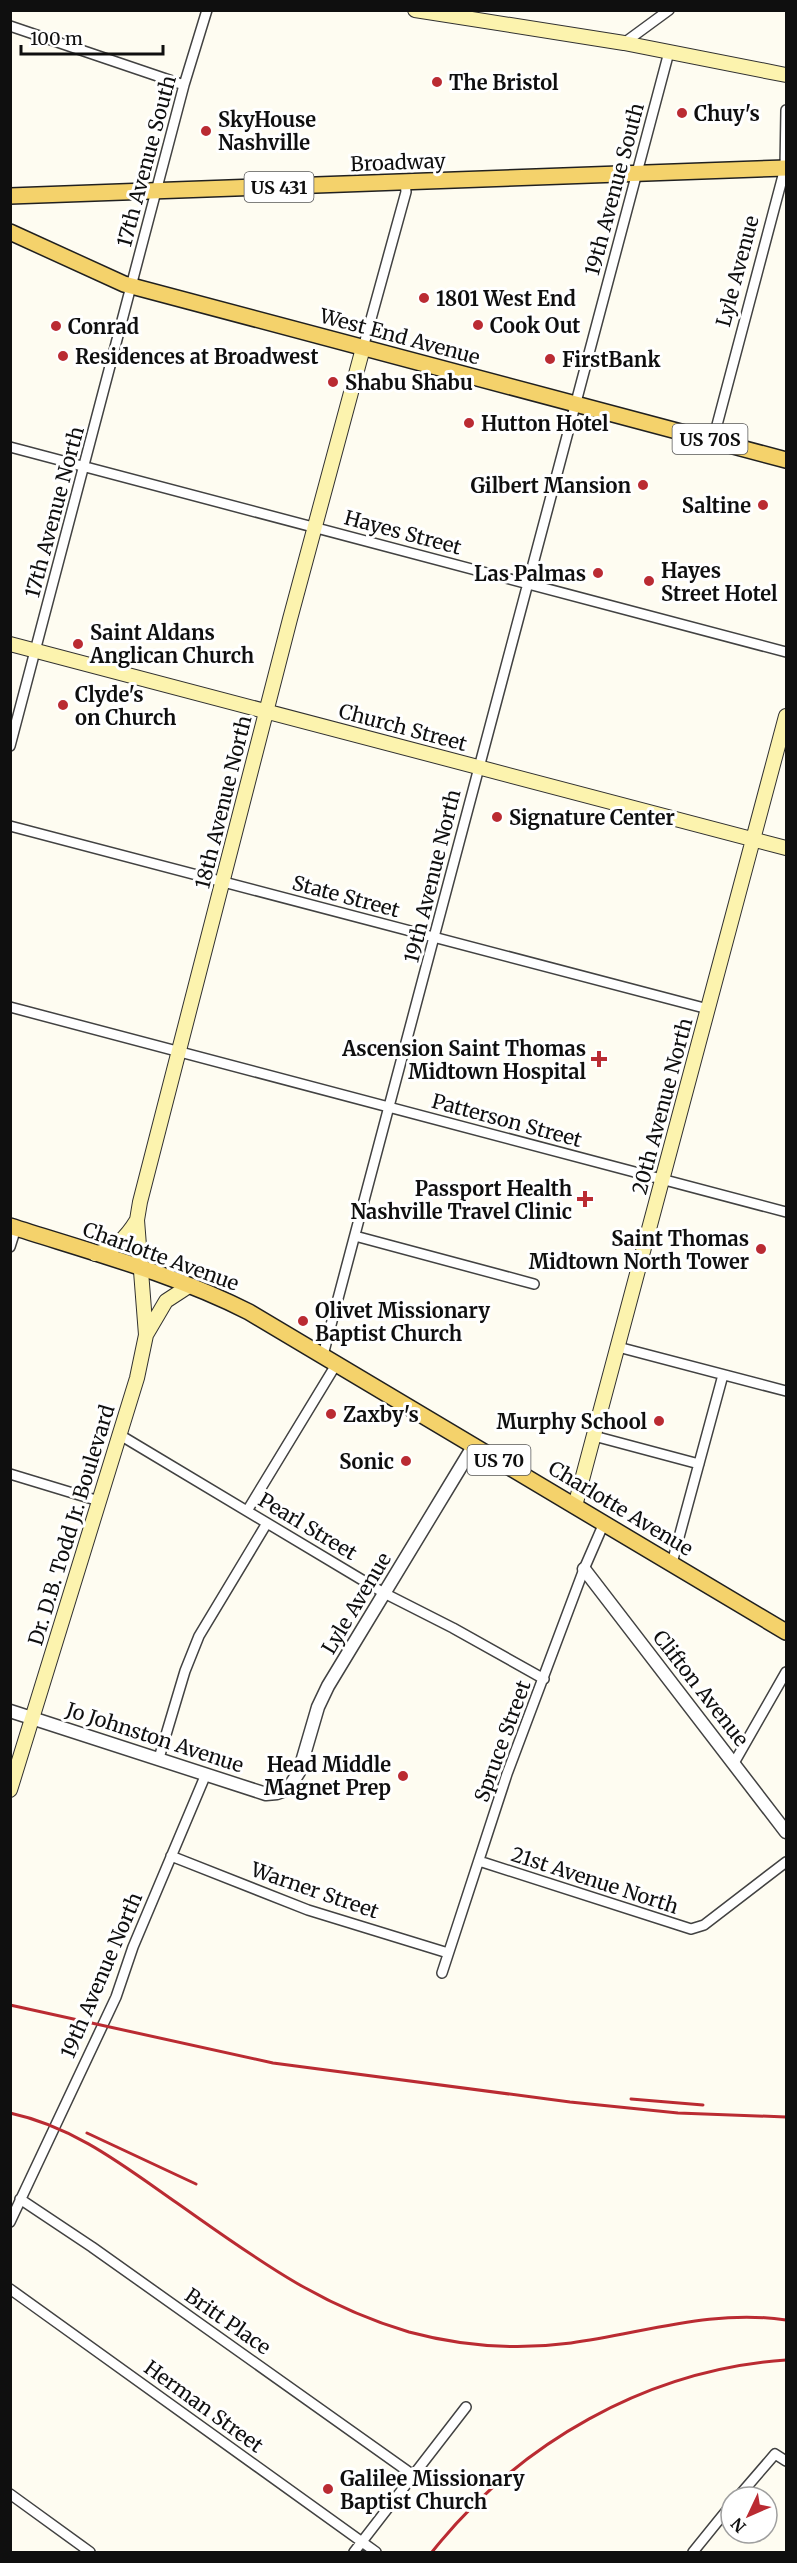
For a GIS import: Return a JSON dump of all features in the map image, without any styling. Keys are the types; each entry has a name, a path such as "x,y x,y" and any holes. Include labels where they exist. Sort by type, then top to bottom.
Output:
{"main road":[{"path":"415,10 624,43 786,75"},
{"name":"Broadway","path":"10,196 786,168"},
{"name":"West End Avenue","path":"10,232 71,262 132,287 786,460"},
{"name":"18th Avenue North","path":"142,1268 137,1220 266,712 363,348"},
{"name":"Church Street","path":"10,644 786,848"},
{"name":"20th Avenue North","path":"575,1506 786,716"},
{"path":"94,1254 109,1250 118,1244 128,1235 137,1220"},
{"name":"Charlotte Avenue","path":"13,1227 142,1268 249,1312 786,1632"},
{"name":"Dr. D.B. Todd Jr. Boulevard","path":"10,1790 137,1377 146,1335 142,1268"},
{"path":"146,1335 166,1301 189,1286"}],"street":[{"name":"17th Avenue South","path":"132,287 184,85 207,10"},
{"path":"624,43 669,10"},
{"path":"10,26 184,85"},
{"name":"19th Avenue South","path":"574,404 669,52"},
{"name":"Lyle Avenue","path":"713,440 786,168 786,110"},
{"path":"363,348 406,192 405,182"},
{"name":"17th Avenue North","path":"10,746 132,287"},
{"name":"19th Avenue North","path":"323,1355 435,938 574,404"},
{"name":"Hayes Street","path":"10,447 786,652"},
{"name":"State Street","path":"10,826 708,1009"},
{"name":"Patterson Street","path":"10,1008 786,1212"},
{"path":"10,1248 13,1227"},
{"path":"355,1236 534,1284"},
{"path":"618,1347 786,1391"},
{"path":"247,1510 337,1363"},
{"path":"672,1563 723,1375"},
{"name":"Pearl Street","path":"120,1435 384,1593 453,1628 544,1679"},
{"path":"594,1436 699,1464"},
{"name":"Lyle Avenue","path":"288,1789 299,1772 318,1707 474,1445"},
{"path":"10,1474 99,1501"},
{"path":"159,1758 185,1671 199,1636 267,1522"},
{"name":"Spruce Street","path":"442,1973 507,1774 584,1569 604,1523"},
{"name":"Clifton Avenue","path":"584,1569 786,1832"},
{"path":"734,1764 786,1672"},
{"name":"Jo Johnston Avenue","path":"10,1711 266,1794 288,1789"},
{"name":"19th Avenue North","path":"10,2222 116,1997 133,1947 206,1774"},
{"name":"Warner Street","path":"171,1856 308,1910 448,1953"},
{"name":"21st Avenue North","path":"479,1861 691,1929 704,1925 786,1862"},
{"name":"Britt Place","path":"20,2199 93,2247 413,2475"},
{"name":"Herman Street","path":"10,2289 376,2553"},
{"path":"354,2553 466,2407"},
{"path":"748,2485 775,2454 786,2462"},
{"path":"10,2493 90,2553"},
{"path":"693,2553 719,2520"}],"railway":[{"path":"10,2005 273,2063 570,2102 678,2113 786,2117"},
{"path":"631,2099 703,2105"},
{"path":"10,2113 34,2119 98,2149 233,2242 315,2294 376,2321 409,2332 449,2341 531,2346 598,2339 705,2320 759,2317 786,2320"},
{"path":"87,2133 196,2184"},
{"path":"432,2552 466,2513 504,2477 545,2446 589,2419 635,2396 684,2379 734,2367 786,2360"}],"place":[{"name":"The Bristol","path":"437,82"},
{"name":"Chuy's","path":"682,113"},
{"name":"SkyHouse Nashville","path":"206,131"},
{"name":"1801 West End","path":"424,298"},
{"name":"Cook Out","path":"478,325"},
{"name":"Conrad","path":"56,326"},
{"name":"Residences at Broadwest","path":"63,356"},
{"name":"FirstBank","path":"550,359"},
{"name":"Shabu Shabu","path":"333,382"},
{"name":"Hutton Hotel","path":"469,423"},
{"name":"Gilbert Mansion","path":"643,485"},
{"name":"Saltine","path":"763,505"},
{"name":"Las Palmas","path":"598,573"},
{"name":"Hayes Street Hotel","path":"649,581"},
{"name":"Saint Aldans Anglican Church","path":"78,644"},
{"name":"Clyde's on Church","path":"63,705"},
{"name":"Signature Center","path":"497,817"},
{"name":"Ascension Saint Thomas Midtown Hospital","path":"599,1059"},
{"name":"Passport Health Nashville Travel Clinic","path":"585,1199"},
{"name":"Saint Thomas Midtown North Tower","path":"761,1249"},
{"name":"Olivet Missionary Baptist Church","path":"303,1321"},
{"name":"Zaxby's","path":"331,1414"},
{"name":"Murphy School","path":"659,1421"},
{"name":"Sonic","path":"406,1461"},
{"name":"Head Middle Magnet Prep","path":"403,1776"},
{"name":"Galilee Missionary Baptist Church","path":"328,2489"}]}
